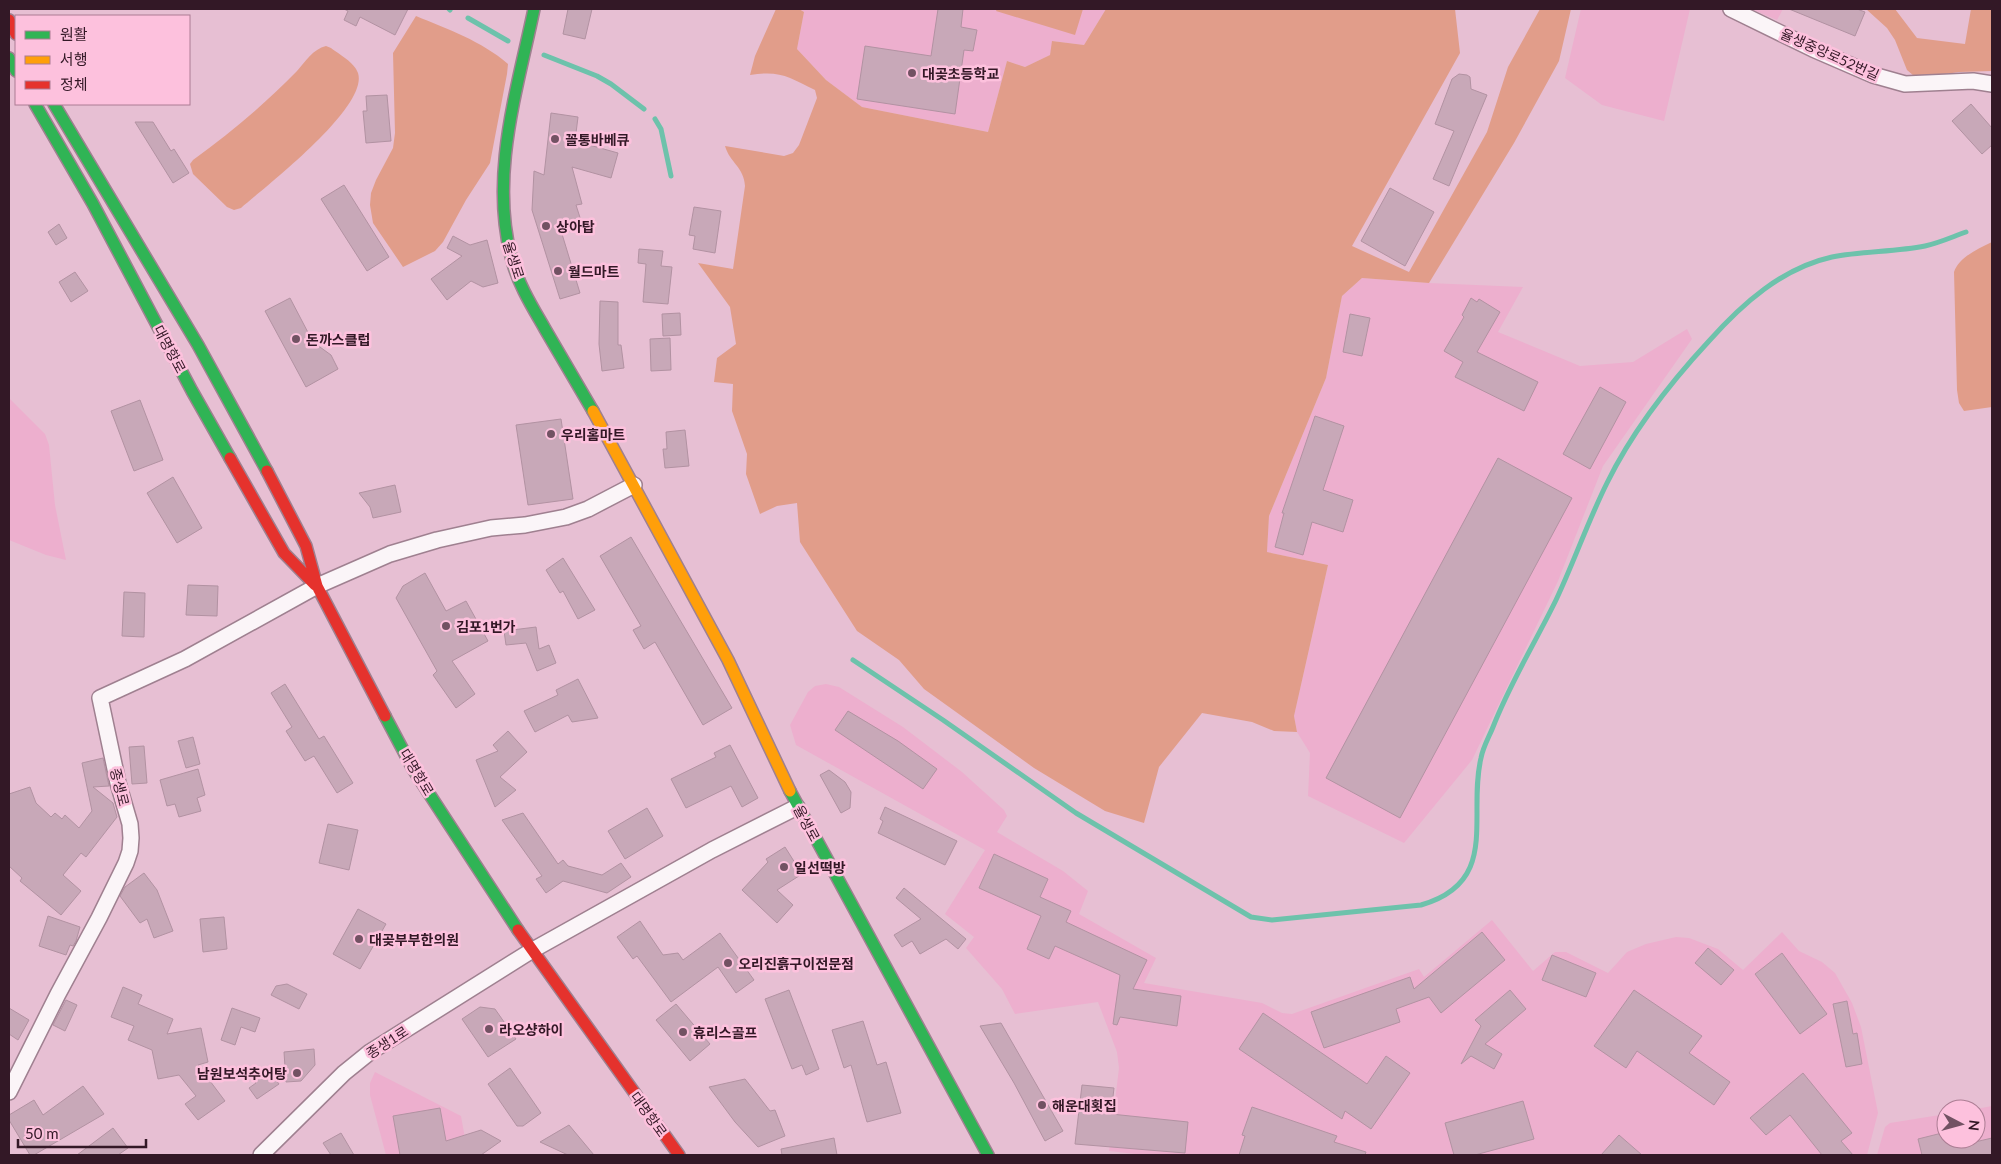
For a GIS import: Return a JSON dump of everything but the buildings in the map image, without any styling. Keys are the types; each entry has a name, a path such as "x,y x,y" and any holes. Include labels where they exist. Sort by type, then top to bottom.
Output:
{"main road":[{"name":"율생로","path":"534,9 504,152 502,187 504,223 512,262 530,302 634,485 728,660 798,806 988,1155"},
{"path":"9,20 15,32"},
{"path":"9,58 15,70"},
{"name":"대명항로","path":"36,105 93,204 192,391 284,553 317,586"},
{"name":"대명항로","path":"55,105 198,345 243,427 306,546 317,586 413,769 531,951 679,1155"}],"street":[{"name":"율생중앙로52번길","path":"1731,9 1813,49 1873,75 1905,84 1973,81 1992,84"},
{"path":"317,586 390,554 437,540 491,528 525,525 588,510 634,485"},
{"name":"종생로","path":"9,1092 118,879 130,851 130,824 118,783 100,698 185,658 317,586"},
{"path":"531,951 712,850 798,806"},
{"name":"종생1로","path":"261,1155 344,1073 370,1052 531,951"}],"shaded area":[{"path":"776,9 799,9 804,12 797,49 826,80 862,107 988,132 1007,61 1025,67 1050,55 1052,41 1084,45 1106,9 1455,9 1460,53 1352,246 1409,272 1487,132 1508,67 1540,9 1571,9 1559,61 1514,143 1429,283 1362,278 1342,296 1326,378 1269,516 1267,552 1328,565 1294,716 1297,732 1274,731 1252,722 1202,713 1159,767 1144,823 1105,811 1034,768 924,689 899,660 857,631 800,542 797,503 777,506 760,514 746,474 747,454 732,411 733,384 714,382 717,358 736,344 730,307 698,263 733,269 745,186 740,169 730,157 725,146 784,156 793,153 799,145 817,98 815,90 784,76 769,73 750,75 755,56"},
{"name":"대곶초등학교","path":"799,9 1106,9 1084,45 1053,41 1050,55 1025,67 1007,61 988,132 862,107 826,80 797,49 804,12"},
{"path":"997,9 1083,9 1075,35 996,11"},
{"path":"1581,9 1690,9 1664,121 1602,105 1565,78"},
{"path":"1751,9 1783,9 1777,20"},
{"path":"1866,9 1895,9 1917,38 1965,44 1971,9 1992,9 1992,71 1959,72 1925,77 1914,76 1907,70 1895,40 1887,28"},
{"path":"416,16 476,42 508,64 490,163 466,200 443,242 435,251 403,267 373,223 370,205 371,193 376,180 393,148 395,133 393,53"},
{"path":"326,46 346,59 354,66 358,73 357,88 348,105 313,145 271,183 241,208 234,210 227,207 193,174 190,164 260,107 313,53"},
{"path":"1992,242 1992,407 1964,411 1959,403 1957,390 1954,272 1956,267 1965,258"},
{"path":"1362,278 1523,287 1498,332 1580,366 1633,362 1687,329 1692,339 1603,466 1558,581 1472,760 1404,843 1308,796 1310,753 1297,732 1294,716 1328,565 1267,552 1269,516 1326,378 1342,296"},
{"path":"9,398 45,434 49,445 55,505 66,560 46,555 9,540"},
{"path":"826,684 839,687 903,727 962,772 1004,810 1007,816 997,832 1063,871 1088,891 1079,914 1156,958 1144,983 1262,1003 1282,1013 1292,1014 1419,969 1424,977 1492,920 1533,971 1555,952 1566,952 1608,973 1627,952 1646,944 1676,937 1689,938 1718,949 1743,970 1782,932 1799,951 1822,962 1835,973 1852,1003 1861,1027 1878,1113 1867,1155 1144,1155 1109,1151 1119,1068 1117,1052 1098,1002 1015,1014 1002,989 966,948 974,937 945,914 985,850 796,745 790,725 808,692 815,686"},
{"path":"375,1072 461,1116 468,1155 386,1155 370,1095 370,1083"},
{"path":"1992,1106 1992,1155 1877,1155 1885,1127 1890,1123 1936,1116 1936,1149 1986,1149 1986,1107"}],"waterway":[{"path":"468,18 508,41"},
{"path":"544,55 597,76 644,109"},
{"path":"655,119 661,129 671,176"},
{"path":"853,660 1076,813 1251,917 1272,920 1421,905 1446,894 1462,880 1471,864 1476,845 1478,780 1485,746 1507,695 1556,600 1607,483 1628,445 1666,391 1694,357 1735,314 1764,289 1796,270 1832,257 1925,246 1966,232"}],"traffic: fast":[{"path":"534,9 508,134 503,197 506,229 512,260 522,287 593,411"},
{"path":"9,58 15,69"},
{"path":"36,105 93,204 192,391 230,458"},
{"path":"55,105 198,345 267,471"},
{"path":"385,716 413,769 518,930"},
{"path":"790,791 988,1155"}],"traffic: slow":[{"path":"593,411 728,660 790,791"}],"traffic: jam":[{"path":"9,20 15,32"},
{"path":"230,458 284,553 315,585"},
{"path":"267,471 306,546 317,586 385,716"},
{"path":"518,930 679,1155"}],"place":[{"name":"대곶초등학교","path":"912,73"},
{"name":"꼴통바베큐","path":"555,139"},
{"name":"상아탑","path":"546,226"},
{"name":"월드마트","path":"558,271"},
{"name":"돈까스클럽","path":"296,339"},
{"name":"우리홈마트","path":"551,434"},
{"name":"김포1번가","path":"446,626"},
{"name":"일선떡방","path":"784,867"},
{"name":"대곶부부한의원","path":"359,939"},
{"name":"오리진흙구이전문점","path":"728,963"},
{"name":"라오샹하이","path":"489,1029"},
{"name":"휴리스골프","path":"683,1032"},
{"name":"남원보석추어탕","path":"297,1073"},
{"name":"해운대횟집","path":"1042,1105"}]}
